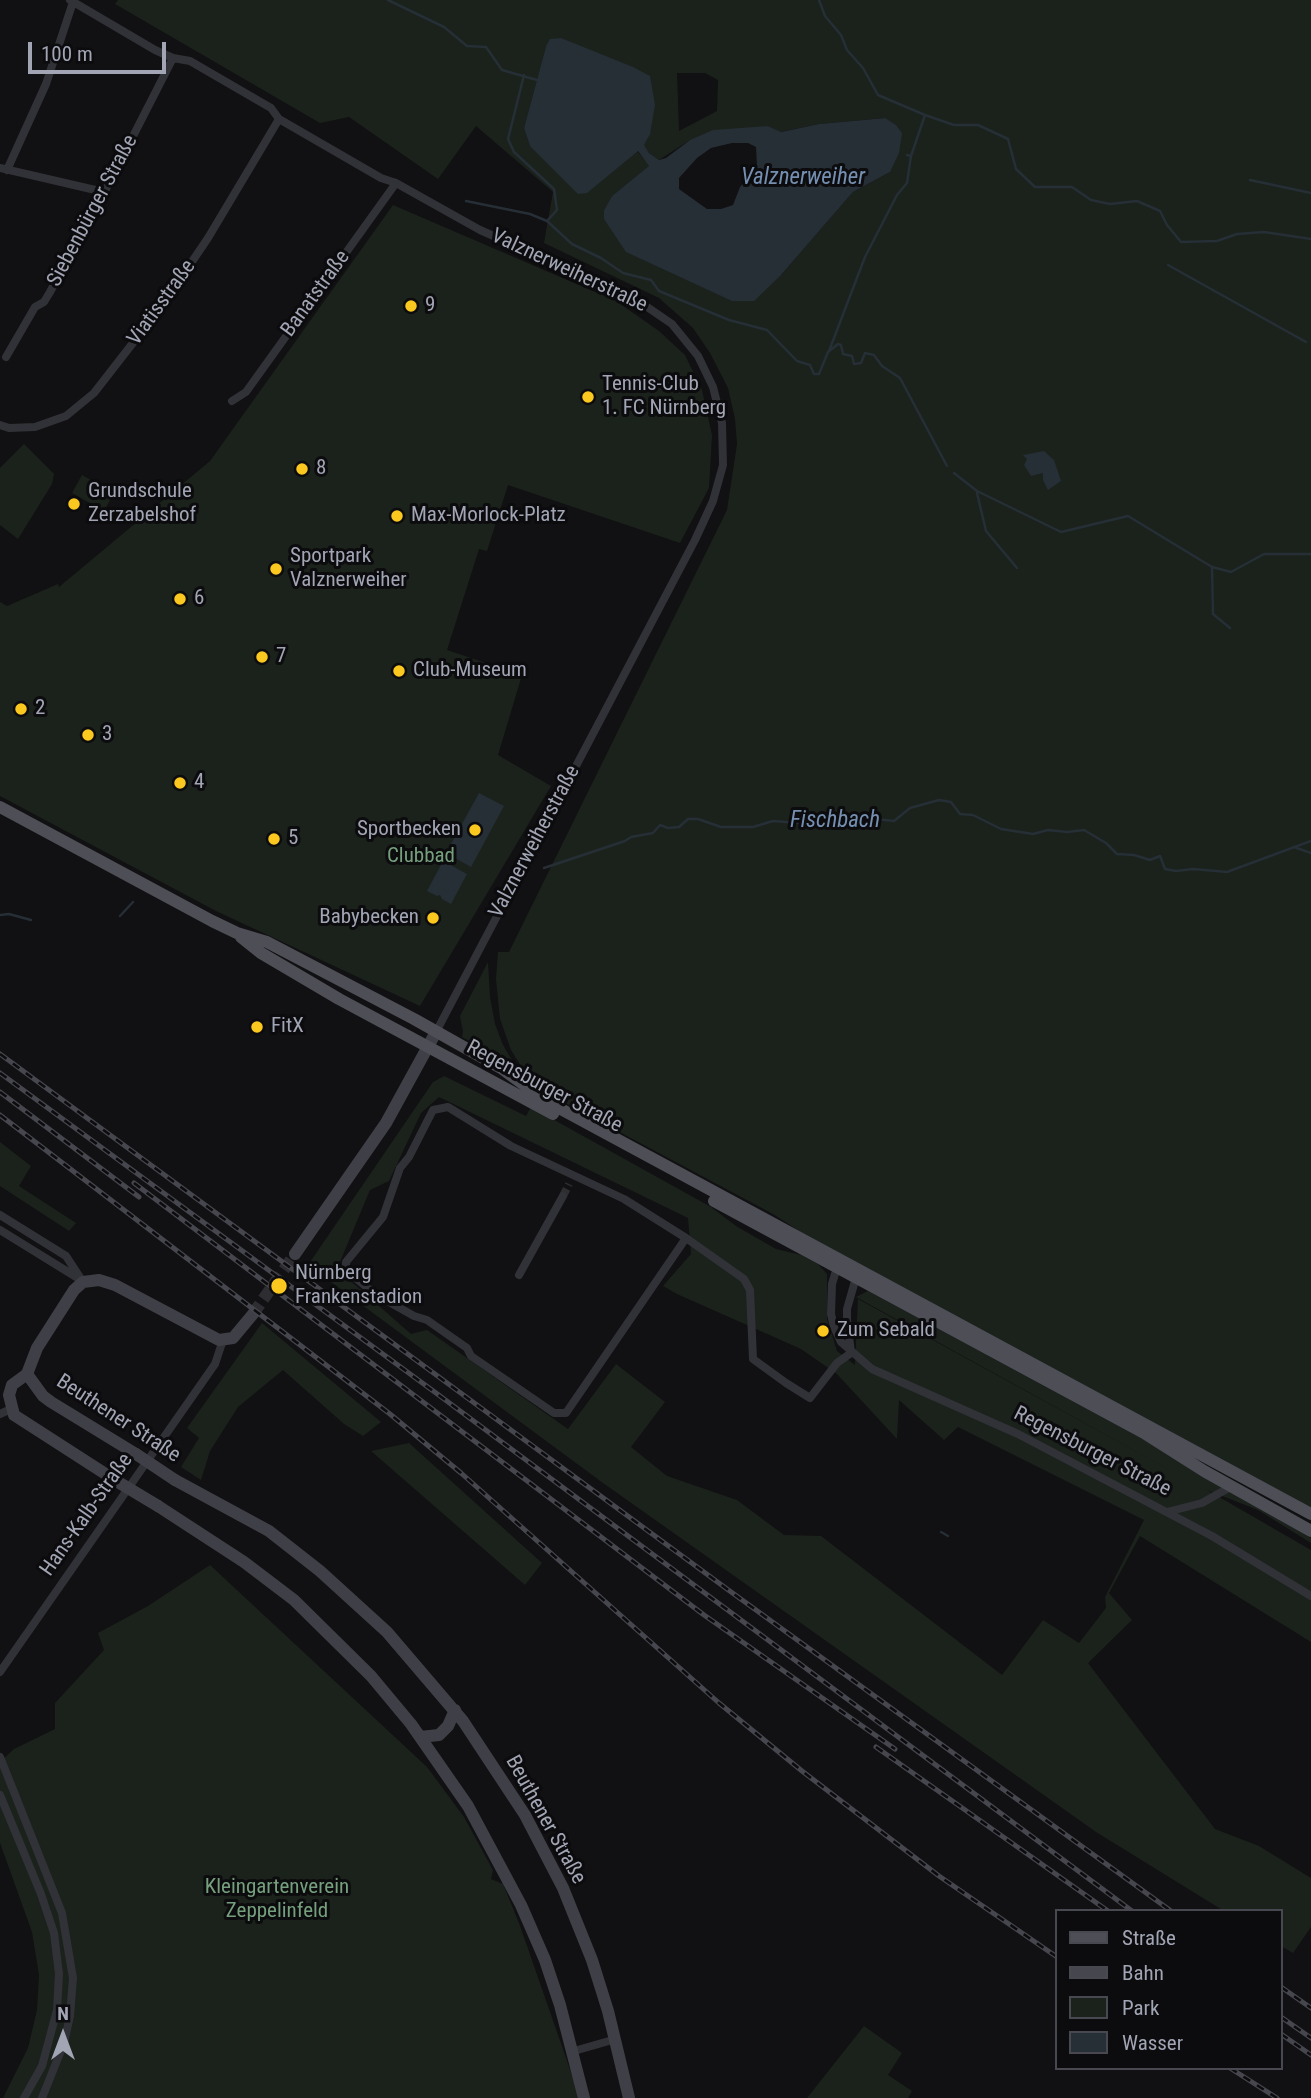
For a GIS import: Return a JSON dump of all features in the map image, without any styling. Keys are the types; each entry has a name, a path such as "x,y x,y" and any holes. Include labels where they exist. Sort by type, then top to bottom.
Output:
{"main road":[{"name":"Regensburger Straße","path":"0,807 237,933 267,942 436,1032 501,1068 543,1099 842,1265"},
{"name":"Regensburger Straße","path":"237,933 261,953 338,999 858,1273 1144,1433 1311,1531"},
{"path":"295,1254 386,1123 436,1032"},
{"path":"858,1273 1192,1448 1311,1514"},
{"path":"27,1374 37,1348 74,1290 83,1282 99,1280 115,1285 194,1328 223,1340"},
{"name":"Hans-Kalb-Straße","path":"223,1340 237,1335 253,1314"},
{"name":"Beuthener Straße","path":"584,2098 574,2051 545,1960 511,1883 468,1806 420,1737 371,1676 294,1600 244,1562 6,1412 12,1385 27,1374 43,1396 51,1402 175,1480 269,1531 320,1571 387,1632 455,1710 512,1794 553,1869 592,1959 616,2039 629,2098"},
{"path":"1232,1486 1251,1480"},
{"path":"420,1737 434,1736 444,1731 455,1710"}],"street":[{"name":"Valznerweiherstraße","path":"71,1 173,58 190,61 271,108 279,120 381,178 396,183 480,230 634,298 672,324 698,356 713,387 722,423 723,465 713,501 436,1032"},
{"path":"71,1 46,84 4,169 104,192"},
{"name":"Siebenbürger Straße","path":"6,357 36,307 44,302 173,58"},
{"name":"Viatisstraße","path":"0,425 9,428 35,427 66,416 94,393 164,303 208,238 279,120"},
{"name":"Banatstraße","path":"232,401 246,392 396,183"},
{"path":"686,1238 566,1413 554,1413 471,1356 467,1348 427,1320 414,1316 374,1294 346,1270 346,1262 383,1217 400,1168 409,1157 433,1110 448,1107 572,1180 624,1199 686,1238 744,1279 750,1290 752,1359 810,1398 837,1363 851,1353 847,1309 858,1273"},
{"path":"519,1275 563,1196"},
{"path":"0,1215 66,1256 83,1282"},
{"path":"0,1230 83,1282"},
{"name":"Regensburger Straße","path":"842,1265 832,1284 831,1314 841,1342 872,1369 1018,1434 1167,1512 1311,1596"},
{"name":"Hans-Kalb-Straße","path":"0,1672 215,1364 223,1340"},
{"path":"1167,1512 1202,1503 1232,1486"},
{"path":"0,1757 54,1889 62,1913 74,1978 64,2043 42,2098"},
{"path":"0,1795 54,1933 59,1975 57,2010 43,2066 24,2098"},
{"path":"41,1895 54,1889"},
{"path":"574,2051 616,2039"}],"green space":[{"path":"118,0 1311,0 1311,1509 554,1097 521,1066 511,1050 500,1019 496,979 498,952 509,952 727,510 737,444 728,388 693,328 659,298 544,243 553,192 476,126 438,179 349,117 320,123 115,4","holes":["546,46 648,137 643,145 659,160 690,140 768,126 780,132 819,124 884,118 890,172 853,192 781,275 604,219 604,210 612,196 650,166 637,151 530,146 524,128","677,73 705,73 718,80 717,111 679,131"]},
{"name":"Sportpark Valznerweiher","path":"393,205 616,301 659,331 685,355 702,390 712,435 709,488 680,543 508,485 487,551 479,549 447,650 522,675 498,755 551,786 420,1006 216,911 0,796 0,602 7,606 58,584 59,587 210,461"},
{"path":"24,444 54,474 52,484 18,539 0,525 0,468"},
{"path":"82,475 114,493 104,511 72,493"},
{"path":"488,962 495,1024 513,1062 511,1064 462,1037 460,1016"},
{"path":"444,1076 526,1116 531,1107 711,1207 736,1226 776,1249 801,1255 818,1264 827,1274 827,1319 837,1351 855,1365 858,1299 1179,1475 856,1297 868,1291 1163,1450 1311,1538 1311,1543 1258,1510 1207,1490 1311,1550 1311,1642 1140,1536 1109,1593 1132,1620 1088,1663 1215,1829 1259,1846 1311,1878 1311,1927 1293,1953 1283,1947 1283,1909 1221,1909 1096,1832 603,1483 308,1265 433,1082","holes":["439,1097 688,1218 691,1254 663,1286 801,1349 837,1374 897,1439 899,1400 944,1440 958,1427 1144,1520 1105,1597 1106,1608 1079,1643 1043,1620 1002,1675 821,1536 784,1535 737,1500 667,1476 631,1447 665,1402 616,1364 568,1429 427,1330 411,1334 337,1269 370,1190 389,1181 421,1113"]},
{"path":"0,1142 31,1166 19,1186 76,1223 69,1231 0,1186"},
{"path":"262,1323 381,1422 363,1436 344,1424 283,1370 238,1407 210,1451 201,1480 181,1467 199,1438 187,1428"},
{"path":"409,1443 542,1563 525,1585 371,1451"},
{"name":"Kleingartenverein Zeppelinfeld","path":"210,1565 427,1767 464,1817 493,1870 491,1879 503,1884 580,2098 3,2098 28,2048 37,2010 39,1975 32,1932 0,1843 0,1762 14,1749 55,1729 55,1703 104,1650 98,1633 148,1606"},
{"path":"864,2026 902,2053 888,2075 912,2091 908,2098 807,2098"}],"water":[{"name":"Valznerweiher","path":"561,38 650,76 655,105 650,134 644,145 649,153 659,160 666,158 690,140 713,130 768,126 781,132 819,124 885,118 902,133 899,153 890,172 853,192 781,275 754,301 732,301 626,252 604,219 604,210 612,196 649,166 638,151 587,193 578,194 530,146 524,128 550,39","holes":["732,143 748,143 756,147 757,167 740,187 733,205 721,209 707,209 679,189 679,178 697,158 711,148"]},
{"path":"1044,451 1054,460 1061,481 1048,490 1043,473 1031,476 1024,465 1027,459 1023,455"},
{"name":"Sportbecken","path":"479,793 504,806 471,867 446,853"},
{"path":"443,861 467,874 451,904 440,895 427,891"}],"waterway":[{"path":"388,0 444,27 467,46 486,47 502,70 537,80"},
{"path":"819,0 825,16 841,35 847,50 863,68 878,95 925,115"},
{"path":"524,75 508,139 514,152 554,189 557,210 547,221"},
{"path":"907,155 911,156 925,115 954,125 978,125 1008,139 1016,169 1035,187 1072,187 1091,200 1110,204 1137,201 1160,211 1181,242 1217,241 1237,234 1264,232 1311,239"},
{"path":"829,351 865,257 897,195 907,183 911,156"},
{"path":"1250,180 1311,193"},
{"path":"466,201 530,214 547,221 572,244 601,258 623,273 651,280 659,291 729,320 767,330 797,361 810,365 814,374 819,374 828,352 838,344 841,345 843,354 852,356 854,364 861,363 865,353 874,355 882,366 900,378 947,466"},
{"path":"1168,265 1306,342"},
{"path":"954,473 977,491 1061,532 1128,516 1212,567 1231,572 1264,554 1311,554"},
{"path":"977,493 986,531 1017,568"},
{"path":"1212,567 1213,614 1230,628"},
{"name":"Fischbach","path":"544,868 631,837 653,833 660,825 668,828 679,827 688,819 698,819 721,827 753,827 773,821 824,825 835,820 860,823 875,819 894,821 910,808 939,800 951,802 960,814 973,815 1001,829 1033,834 1048,830 1084,830 1106,843 1117,854 1150,860 1160,856 1165,869 1176,871 1193,869 1227,872 1311,841"},
{"path":"1294,847 1311,853"},
{"name":"Fischbach","path":"120,916 133,902"},
{"name":"Fischbach","path":"0,915 9,914 31,920"},
{"path":"941,1532 948,1536"}],"tunnel":[{"path":"563,1196 569,1184"},
{"path":"253,1314 295,1254"}],"railway":[{"path":"0,1054 727,1589 1168,1909"},
{"path":"0,1073 436,1393 1129,1909"},
{"path":"0,1092 139,1197"},
{"path":"0,1115 390,1414 461,1473 719,1703 802,1771 939,1876 1056,1956"},
{"path":"134,1183 704,1615 895,1749"},
{"path":"876,1747 1105,1909"},
{"path":"1283,1988 1311,2008"},
{"path":"1283,2018 1311,2038"},
{"path":"1283,2035 1311,2055"},
{"path":"1233,2070 1277,2098"}],"place":[{"name":"9","path":"411,306"},
{"name":"Tennis-Club 1. FC Nürnberg","path":"588,397"},
{"name":"8","path":"302,469"},
{"name":"Grundschule Zerzabelshof","path":"74,504"},
{"name":"Max-Morlock-Platz","path":"397,516"},
{"name":"Sportpark Valznerweiher","path":"276,569"},
{"name":"6","path":"180,599"},
{"name":"7","path":"262,657"},
{"name":"Club-Museum","path":"399,671"},
{"name":"2","path":"21,709"},
{"name":"3","path":"88,735"},
{"name":"4","path":"180,783"},
{"name":"Sportbecken","path":"475,830"},
{"name":"5","path":"274,839"},
{"name":"Babybecken","path":"433,918"},
{"name":"FitX","path":"257,1027"},
{"name":"Nürnberg Frankenstadion","path":"279,1286"},
{"name":"Zum Sebald","path":"823,1331"}],"park label":[{"name":"Clubbad","path":"421,857"}]}
